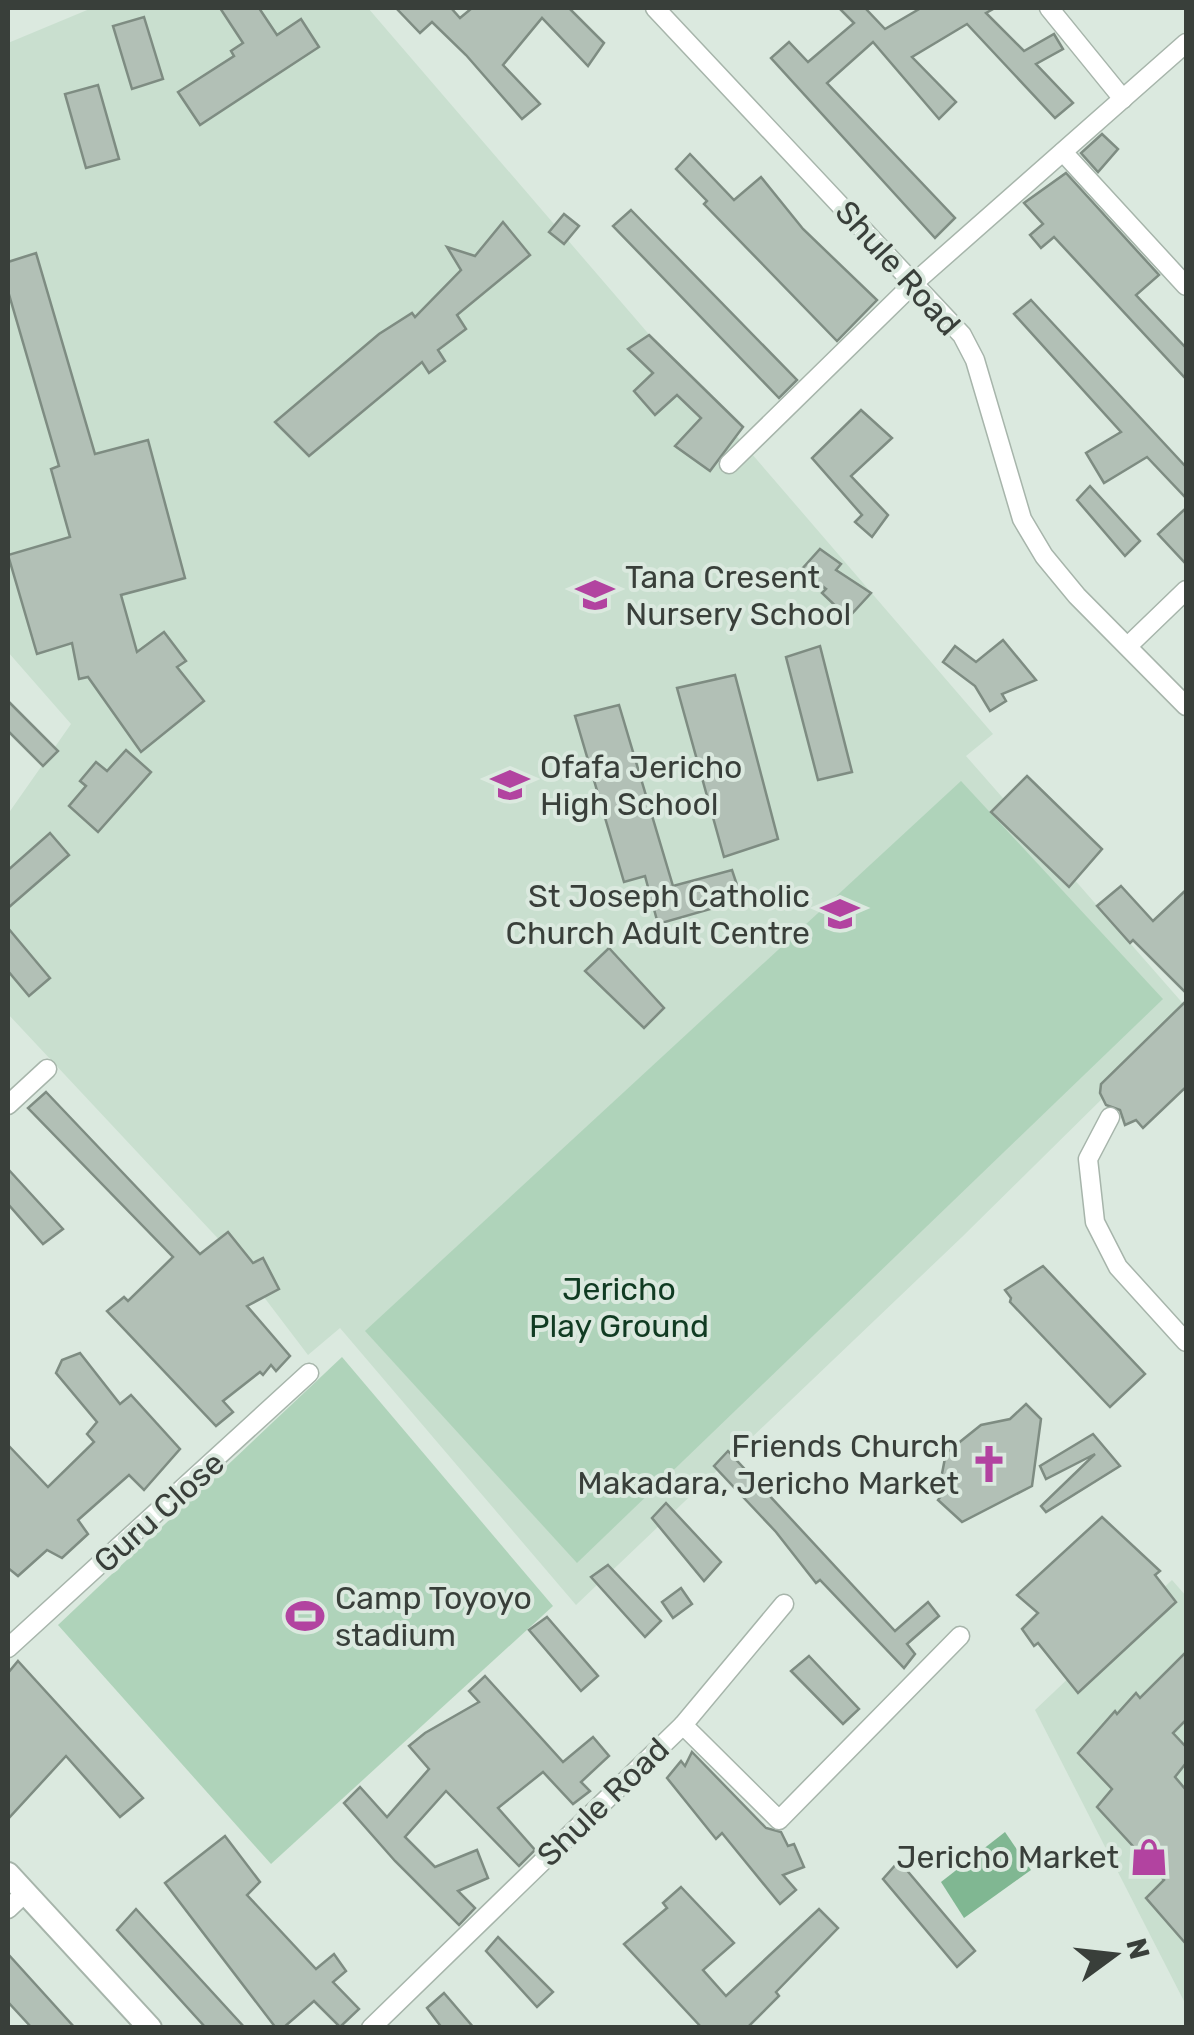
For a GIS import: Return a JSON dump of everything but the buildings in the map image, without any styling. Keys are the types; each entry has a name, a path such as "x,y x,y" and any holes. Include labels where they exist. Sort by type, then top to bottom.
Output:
{"street":[{"path":"1049,8 1123,99"},
{"name":"Shule Road","path":"662,10 962,334 975,360 1022,519 1044,556 1077,596 1186,706"},
{"path":"729,464 914,283 1186,43"},
{"path":"1063,152 1186,286"},
{"path":"1129,645 1186,590"},
{"path":"8,1105 48,1069"},
{"path":"1110,1117 1088,1159 1094,1222 1118,1267 1186,1342"},
{"name":"Guru Close","path":"8,1648 309,1373"},
{"path":"683,1725 784,1604"},
{"name":"Shule Road","path":"371,2028 683,1725 779,1820 960,1636"},
{"path":"8,1874 16,1901 150,2028"}],"shaded area":[{"name":"Ofafa Jericho High School","path":"92,8 368,8 993,734 966,756 1186,1007 1186,1016 962,1237 576,1605 340,1328 308,1355 225,1246 8,1014 8,814 71,724 8,652 8,43"},
{"name":"Jericho Market","path":"1172,1580 1186,1596 1186,2005 1035,1710"},
{"path":"1005,1832 1031,1870 964,1918 941,1882"}],"green space":[{"name":"Jericho Play Ground","path":"961,781 1163,999 577,1563 365,1331"},
{"name":"Camp Toyoyo stadium","path":"342,1357 553,1606 271,1864 58,1625"}],"place":[{"name":"Tana Cresent Nursery School","path":"595,595"},
{"name":"Ofafa Jericho High School","path":"510,785"},
{"name":"St Joseph Catholic Church Adult Centre","path":"840,914"},
{"name":"Friends Church Makadara, Jericho Market","path":"989,1464"},
{"name":"Camp Toyoyo stadium","path":"305,1616"},
{"name":"Jericho Market","path":"1149,1857"}]}
